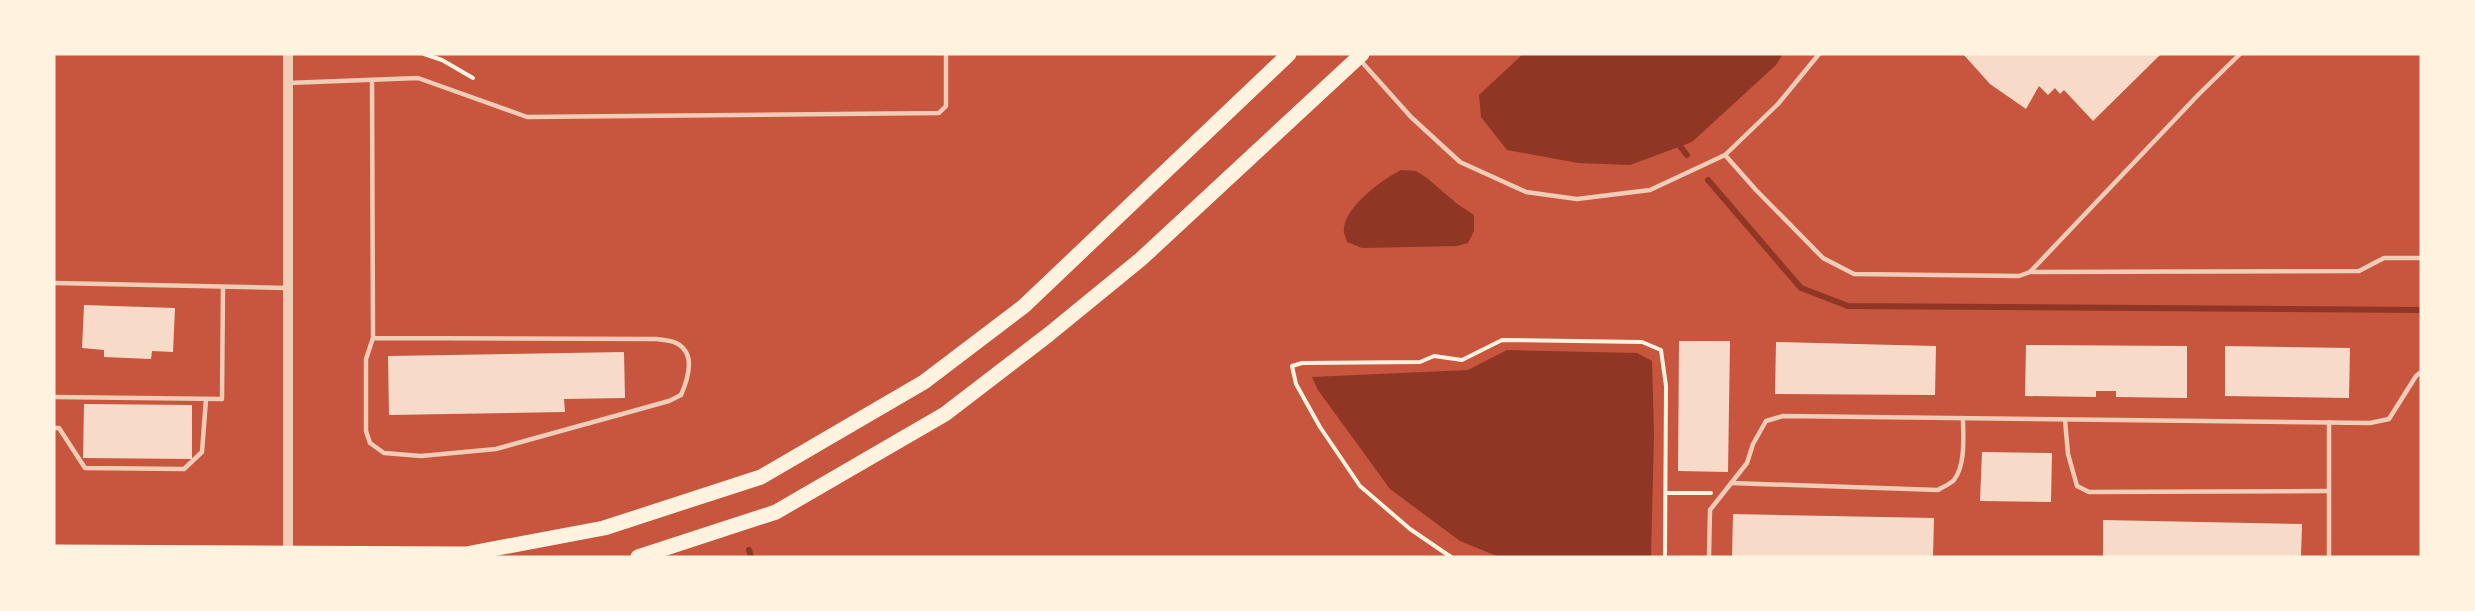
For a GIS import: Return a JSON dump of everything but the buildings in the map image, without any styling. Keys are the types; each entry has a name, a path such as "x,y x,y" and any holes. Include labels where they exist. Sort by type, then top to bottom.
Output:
{"main road":[{"path":"54,552 288,556 466,554 604,528 761,477 924,382 1024,306 1289,54"},
{"path":"638,557 777,512 945,414 1142,259 1358,55"}],"street":[{"path":"288,54 288,556"}],"lane":[{"path":"288,83 418,78 527,117 939,113 946,106 946,54"},
{"path":"1358,55 1412,117 1460,162 1526,192 1577,199 1650,190 1725,155 1778,104 1819,54"},
{"path":"2030,272 2240,54"},
{"path":"372,80 373,338 366,359 366,431 370,443 384,453 421,456 496,449 669,401 681,395 688,381 690,366 685,351 676,343 656,339 373,338"},
{"path":"1725,155 1763,198 1823,258 1854,274 2019,276 2030,272 2359,271 2384,258 2421,258"},
{"path":"54,283 287,288"},
{"path":"54,397 222,399 223,286"},
{"path":"1709,557 1710,510 1746,463 1753,444 1766,421 1782,416 2370,423 2389,419 2416,376 2421,372"},
{"path":"54,428 59,428 85,468 184,469 202,452 206,399"},
{"path":"1731,483 1938,490 1953,481 1959,471 1963,418"},
{"path":"2065,420 2068,454 2077,486 2089,492 2329,491"},
{"path":"2329,422 2329,557"}],"path":[{"path":"424,54 442,60 473,78"},
{"path":"1451,557 1410,529 1360,486 1320,427 1296,384 1292,366 1302,363 1420,362 1434,356 1462,360 1502,340 1642,342 1661,350 1666,386 1665,557"},
{"path":"1667,493 1723,493"}],"shaded area":[{"path":"1523,54 1783,54 1776,65 1692,142 1630,165 1578,163 1507,150 1481,117 1479,95"},
{"path":"1401,170 1416,171 1474,215 1474,231 1468,243 1457,246 1362,248 1347,242 1344,228 1351,211 1366,194"},
{"path":"1507,350 1637,353 1652,361 1654,434 1651,557 1499,557 1460,541 1390,489 1318,390 1312,377 1468,370"}],"waterway":[{"path":"1680,146 1687,155"},
{"path":"1708,180 1801,288 1848,306 2421,310"},
{"path":"749,550 751,557"}]}
